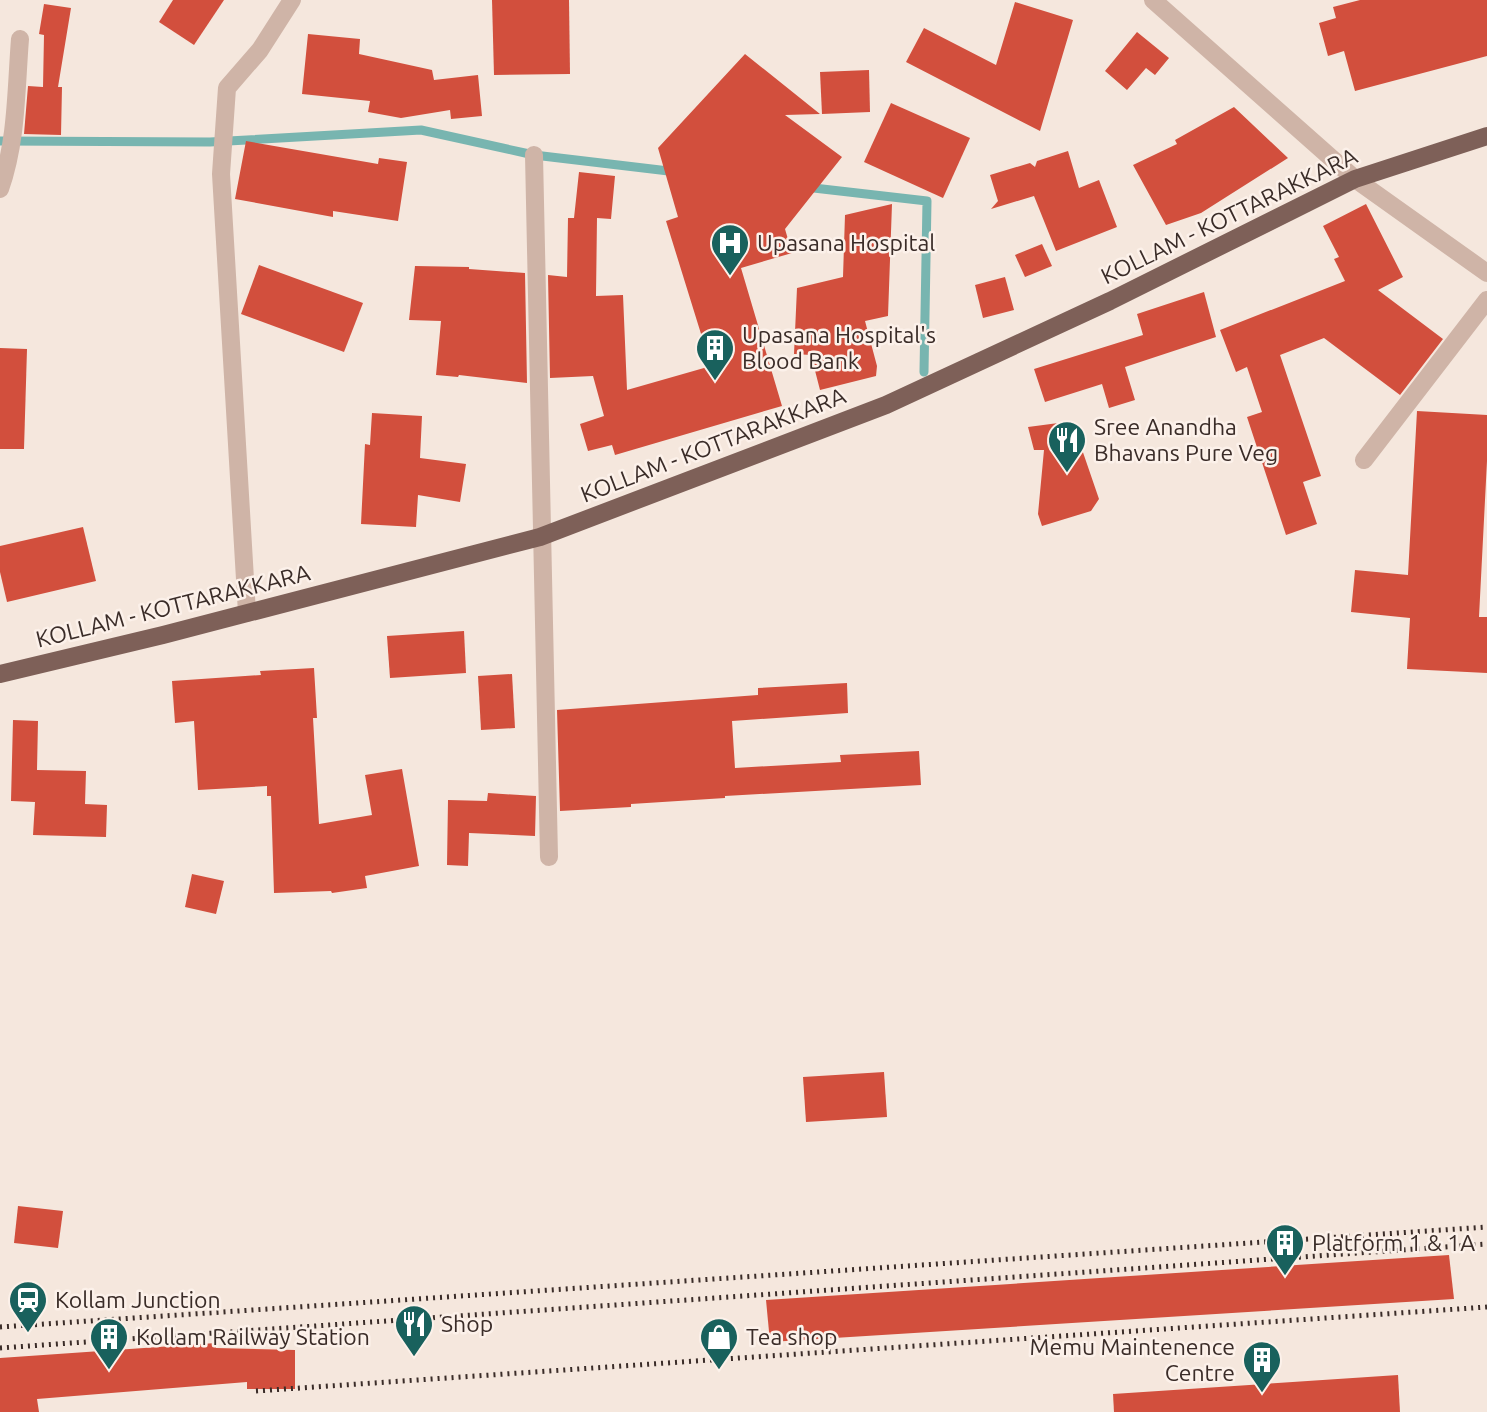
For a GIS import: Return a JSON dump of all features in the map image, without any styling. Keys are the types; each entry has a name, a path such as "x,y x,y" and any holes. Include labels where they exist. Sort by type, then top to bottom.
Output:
{"main road":[{"name":"KOLLAM - KOTTARAKKARA","path":"0,674 540,537 886,405 1110,301 1355,178 1487,136"}],"street":[{"path":"247,613 221,174 227,88 260,50 292,0"},
{"path":"1153,0 1355,178 1487,273"},
{"path":"0,189 7,170 14,127 20,39"},
{"path":"534,155 540,537 549,857"},
{"path":"1364,460 1487,300"}],"building":[{"path":"173,0 224,0 194,45 159,22"},
{"path":"492,0 569,0 570,74 494,75"},
{"path":"1360,0 1487,0 1487,56 1355,91 1344,51 1328,56 1319,23 1336,18 1333,7"},
{"path":"1015,2 1073,20 1040,131 906,62 924,28 996,65"},
{"path":"44,4 71,8 58,87 62,87 61,135 24,134 28,86 43,87 44,35 39,34"},
{"path":"1137,32 1169,58 1155,75 1146,68 1127,90 1105,71"},
{"path":"308,34 360,39 359,54 432,70 434,80 478,75 482,116 451,119 450,110 401,118 368,112 370,101 302,94"},
{"path":"745,54 820,114 785,115 842,157 785,229 792,253 741,268 782,406 615,455 612,445 588,451 580,424 604,416 593,376 550,378 548,275 567,277 568,218 574,218 579,172 615,176 611,219 597,218 596,296 623,295 627,390 711,366 666,221 678,217 658,148"},
{"path":"869,70 870,112 822,114 820,72"},
{"path":"891,103 970,138 943,198 864,162"},
{"path":"1234,107 1288,158 1201,213 1166,225 1133,165 1177,144 1175,140"},
{"path":"246,141 378,164 379,158 407,162 398,221 333,211 333,217 235,199"},
{"path":"1068,151 1079,188 1099,180 1117,227 1056,251 1034,196 991,209 998,201 990,175 1030,163 1035,167 1037,161"},
{"path":"892,204 888,316 865,321 877,366 876,376 820,390 811,355 794,354 797,288 843,277 845,215"},
{"path":"1366,204 1403,277 1378,290 1443,339 1400,395 1324,338 1280,355 1321,476 1303,482 1317,524 1286,535 1247,417 1262,412 1247,367 1236,372 1220,330 1345,281 1334,259 1339,257 1323,226"},
{"path":"1042,244 1052,266 1025,277 1015,255"},
{"path":"259,265 363,303 344,352 241,314"},
{"path":"415,266 469,267 525,273 527,383 436,375 441,321 409,320"},
{"path":"1005,277 1014,310 983,318 975,285"},
{"path":"1204,292 1216,337 1125,367 1135,400 1109,408 1102,384 1045,402 1034,369 1143,335 1137,314"},
{"path":"0,348 27,349 24,449 0,449"},
{"path":"1417,411 1487,415 1479,617 1487,617 1487,673 1407,669 1410,618 1351,612 1355,570 1408,575"},
{"path":"372,413 422,416 420,458 466,464 460,502 418,495 416,527 361,524 365,444 370,445"},
{"name":"Sree Anandha Bhavans Pure Veg","path":"1066,422 1076,432 1099,499 1091,511 1042,526 1038,514 1044,450 1034,450 1028,427"},
{"path":"83,527 96,581 7,602 0,572 0,546"},
{"path":"464,631 466,673 390,678 387,636"},
{"path":"314,668 317,718 313,718 319,824 372,815 365,775 402,769 419,866 365,876 367,888 332,893 274,893 271,796 267,796 267,786 198,790 194,721 175,723 172,681 261,675 260,671"},
{"path":"512,674 515,728 481,730 478,676"},
{"path":"847,683 848,713 732,721 735,768 841,762 840,755 919,751 921,785 725,796 631,804 631,807 560,811 557,710 758,695 758,688"},
{"path":"13,720 38,721 37,770 86,771 85,804 107,805 106,837 33,835 35,802 11,801"},
{"path":"488,793 536,796 535,836 469,833 468,866 447,865 448,800 487,801"},
{"path":"192,874 224,881 216,914 185,907"},
{"path":"884,1072 887,1117 806,1122 803,1077"},
{"path":"18,1206 63,1211 58,1248 14,1243"},
{"name":"Platform 1 & 1A","path":"1449,1255 1454,1299 770,1342 766,1300"},
{"name":"Kollam Railway Station","path":"216,1343 216,1348 295,1350 295,1389 247,1389 247,1382 37,1399 39,1412 0,1412 0,1358"},
{"name":"Memu Maintenence Centre","path":"1398,1375 1400,1412 1114,1412 1113,1394"}],"waterway":[{"path":"0,141 210,142 421,130 534,155 677,172"},
{"path":"805,187 927,201 924,372"}],"railway":[{"path":"0,1327 1487,1227"},
{"path":"0,1348 1487,1244"},
{"path":"256,1391 1487,1307"}],"place":[{"name":"Upasana Hospital","path":"730,277"},
{"name":"Upasana Hospital's Blood Bank","path":"715,382"},
{"name":"Sree Anandha Bhavans Pure Veg","path":"1067,474"},
{"name":"Platform 1 & 1A","path":"1285,1277"},
{"name":"Kollam Junction","path":"28,1334"},
{"name":"Shop","path":"414,1358"},
{"name":"Kollam Railway Station","path":"109,1371"},
{"name":"Tea shop","path":"719,1371"},
{"name":"Memu Maintenence Centre","path":"1262,1394"}]}
